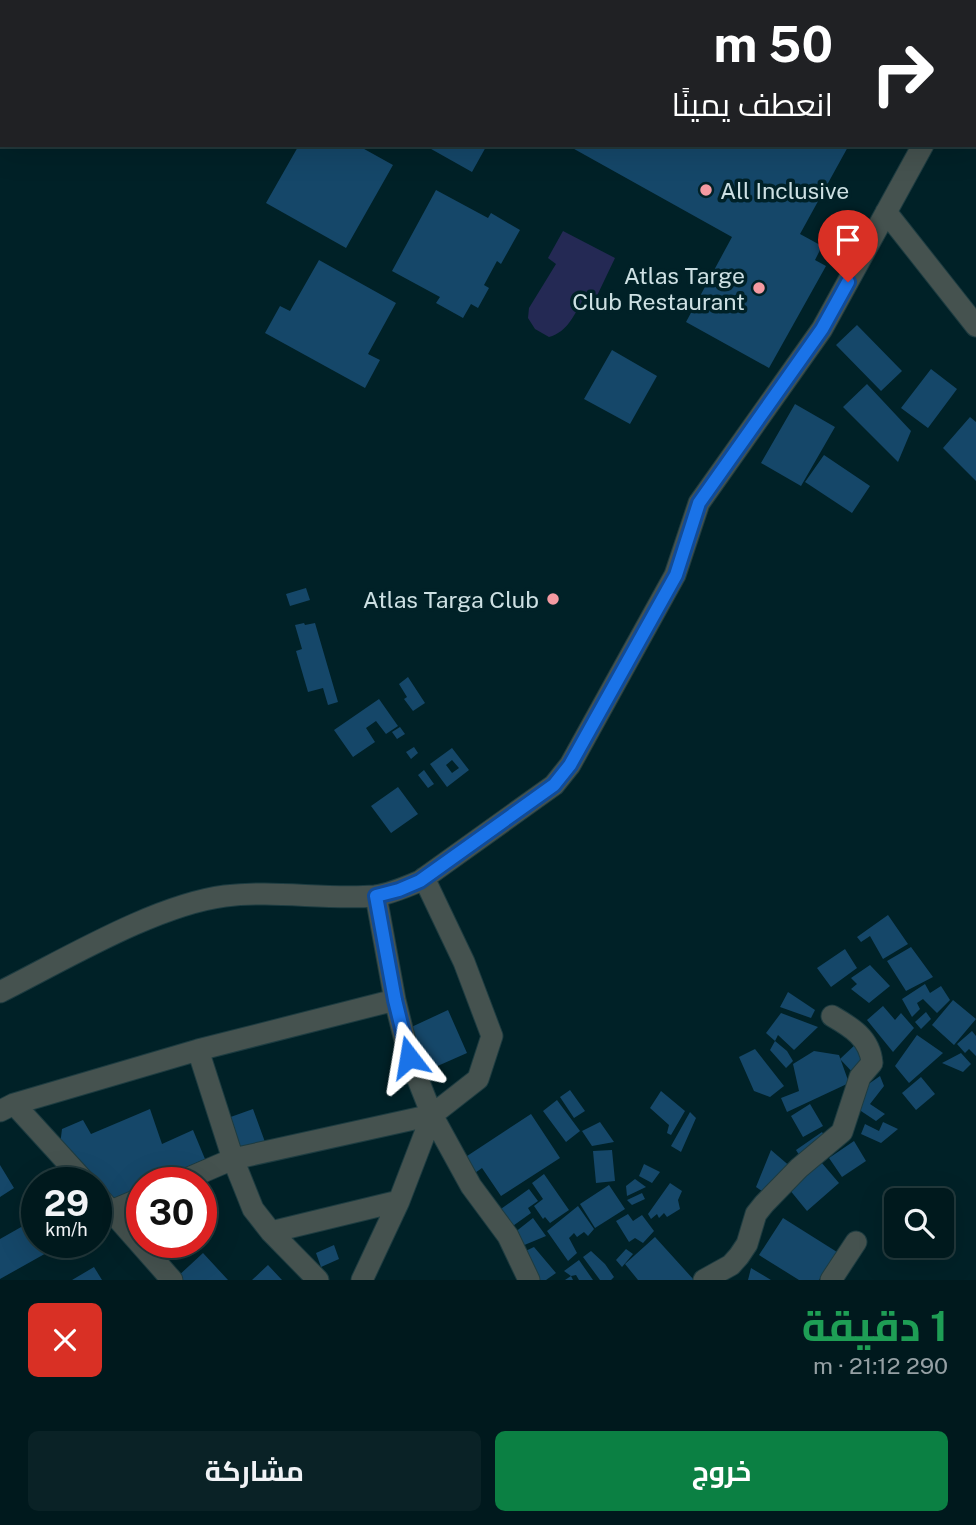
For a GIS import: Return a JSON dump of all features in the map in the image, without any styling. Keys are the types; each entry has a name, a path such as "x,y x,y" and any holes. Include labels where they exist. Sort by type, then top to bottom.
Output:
{"street":[{"path":"0,992 128,928 191,904 223,896 264,893 376,896 399,890 424,878 554,785 570,765 676,575 699,503 822,329 922,147"},
{"path":"886,212 976,326"},
{"path":"214,1167 233,1159 432,1115 478,1079 492,1036 464,962 424,878"},
{"path":"376,896 395,1000 409,1057 432,1115 471,1186 508,1236 529,1280"},
{"path":"69,1167 7,1108 198,1050 395,1000"},
{"path":"704,1280 731,1265 747,1244 757,1214 764,1204 799,1168 834,1140 846,1124 860,1077 872,1063 871,1055 859,1034 832,1016"},
{"path":"198,1050 233,1159 253,1209 271,1232 318,1280"},
{"path":"362,1280 399,1200 432,1115"},
{"path":"271,1232 399,1200"},
{"path":"112,1212 172,1280"},
{"path":"831,1280 856,1242"}],"water":[{"path":"563,231 615,258 594,302 584,298 566,326 556,335 549,337 535,329 528,318 529,308 556,264 548,258"}],"building":[{"path":"298,147 361,147 393,165 346,248 266,203"},
{"path":"428,147 486,147 472,172"},
{"path":"571,147 848,147 800,234 822,246 815,260 826,266 769,368 686,322 732,237"},
{"path":"436,190 488,218 491,213 520,230 501,264 497,261 484,285 489,288 478,308 471,304 463,318 436,303 440,297 392,271"},
{"path":"319,260 396,303 368,354 380,360 365,388 265,333 280,306 290,311"},
{"path":"857,325 902,371 881,391 836,345"},
{"path":"612,350 657,376 630,424 584,399"},
{"path":"931,369 957,389 928,428 901,408"},
{"path":"867,384 911,431 898,462 843,407"},
{"path":"795,404 835,427 801,486 761,463"},
{"path":"970,417 976,422 976,481 943,448"},
{"path":"824,455 870,486 852,513 805,482"},
{"path":"306,588 310,600 290,606 286,594"},
{"path":"315,623 338,702 328,705 323,688 308,692 296,651 302,649 295,625"},
{"path":"408,677 425,703 413,711 404,699 407,697 399,684"},
{"path":"379,699 398,726 386,734 376,721 366,728 375,742 353,757 334,730"},
{"path":"400,727 405,734 397,739 392,732"},
{"path":"414,747 418,753 411,759 406,752"},
{"path":"452,748 469,770 447,787 430,764","holes":["452,760 459,768 452,773 446,765"]},
{"path":"424,770 434,784 428,788 418,775"},
{"path":"398,787 418,814 391,833 371,806"},
{"path":"888,915 908,944 883,959 870,936 861,942 857,937"},
{"path":"911,947 933,977 906,991 887,961"},
{"path":"845,949 857,968 831,987 817,968"},
{"path":"870,965 890,986 869,1003 851,989 857,984 851,978"},
{"path":"925,984 930,993 941,986 950,1000 937,1013 923,999 917,1003 920,1009 912,1017 902,999"},
{"path":"788,992 815,1010 811,1018 780,1007"},
{"path":"953,1000 976,1019 954,1045 932,1025"},
{"path":"883,1006 895,1020 901,1013 914,1028 893,1052 867,1020"},
{"path":"448,1010 467,1053 424,1072 405,1030"},
{"path":"926,1012 931,1019 921,1029 915,1022"},
{"path":"781,1013 818,1027 794,1050 778,1035 775,1041 766,1033"},
{"path":"972,1031 976,1036 976,1056 969,1049 965,1053 957,1044"},
{"path":"917,1035 943,1053 909,1083 895,1066"},
{"path":"775,1041 787,1051 793,1061 786,1068 770,1050"},
{"path":"857,1043 869,1060 855,1075 840,1059"},
{"path":"755,1049 784,1086 770,1097 754,1091 739,1057"},
{"path":"814,1051 839,1055 849,1083 787,1112 781,1098 799,1091 793,1064"},
{"path":"961,1053 971,1064 963,1072 942,1063"},
{"path":"880,1076 884,1086 870,1104 885,1114 876,1121 858,1109 860,1090"},
{"path":"921,1077 935,1094 916,1110 902,1093"},
{"path":"570,1090 585,1111 574,1118 560,1097"},
{"path":"661,1091 685,1111 671,1135 667,1133 669,1125 650,1108"},
{"path":"557,1100 580,1131 566,1142 543,1111"},
{"path":"810,1104 823,1126 803,1137 791,1116"},
{"path":"150,1109 162,1144 193,1130 205,1159 187,1167 126,1167 126,1194 112,1200 112,1167 79,1167 60,1145 62,1129 83,1120 91,1134"},
{"path":"253,1109 265,1142 237,1152 225,1119"},
{"path":"690,1112 696,1118 681,1152 671,1146"},
{"path":"531,1114 560,1158 501,1196 482,1168 472,1175 461,1160"},
{"path":"600,1122 614,1142 592,1146 582,1131"},
{"path":"883,1122 898,1129 881,1143 861,1134 865,1124 879,1131"},
{"path":"822,1132 827,1140 801,1158 796,1150"},
{"path":"854,1141 866,1161 842,1177 829,1158"},
{"path":"612,1150 615,1181 596,1183 593,1151"},
{"path":"771,1150 792,1168 769,1196 756,1187"},
{"path":"821,1162 839,1183 807,1211 789,1189"},
{"path":"644,1164 660,1172 652,1183 639,1176"},
{"path":"0,1165 14,1188 0,1197"},
{"path":"544,1174 569,1210 550,1223 545,1217 543,1219 534,1206 543,1199 532,1183"},
{"path":"635,1179 646,1187 627,1196 626,1186"},
{"path":"670,1183 682,1191 678,1200 680,1209 667,1217 664,1213 659,1218 657,1214 651,1219 648,1214"},
{"path":"609,1185 625,1209 595,1228 580,1204"},
{"path":"529,1189 538,1201 528,1208 531,1213 510,1228 498,1211"},
{"path":"642,1193 645,1199 632,1205 627,1200"},
{"path":"578,1206 594,1229 588,1236 584,1232 577,1237 574,1233 569,1238 577,1253 568,1261 547,1231"},
{"path":"628,1214 633,1221 642,1215 654,1231 643,1243 635,1238 629,1242 616,1221"},
{"path":"533,1218 546,1236 522,1246 514,1233"},
{"path":"783,1218 837,1252 819,1280 799,1280 759,1255"},
{"path":"21,1227 21,1258 37,1258 0,1279 0,1239"},
{"path":"655,1237 694,1280 638,1280 625,1264"},
{"path":"334,1245 339,1259 321,1267 316,1253"},
{"path":"534,1247 556,1273 546,1280 531,1280 519,1254"},
{"path":"626,1249 633,1254 622,1267 616,1260"},
{"path":"591,1251 614,1277 611,1280 600,1280 583,1257"},
{"path":"198,1258 208,1258 228,1280 178,1280 176,1278"},
{"path":"579,1260 593,1280 579,1280 576,1275 571,1276 564,1271"},
{"path":"268,1265 282,1280 252,1280"},
{"path":"94,1267 102,1280 72,1280"},
{"path":"751,1268 771,1280 748,1280"}],"place":[{"name":"All Inclusive","path":"706,190"},
{"name":"Atlas Targe Club Restaurant","path":"759,288"},
{"name":"Atlas Targa Club","path":"553,599"}],"route":[{"path":"409,1057 395,1000 376,896 420,881 554,785 570,765 676,575 699,503 822,329 848,282"}]}
